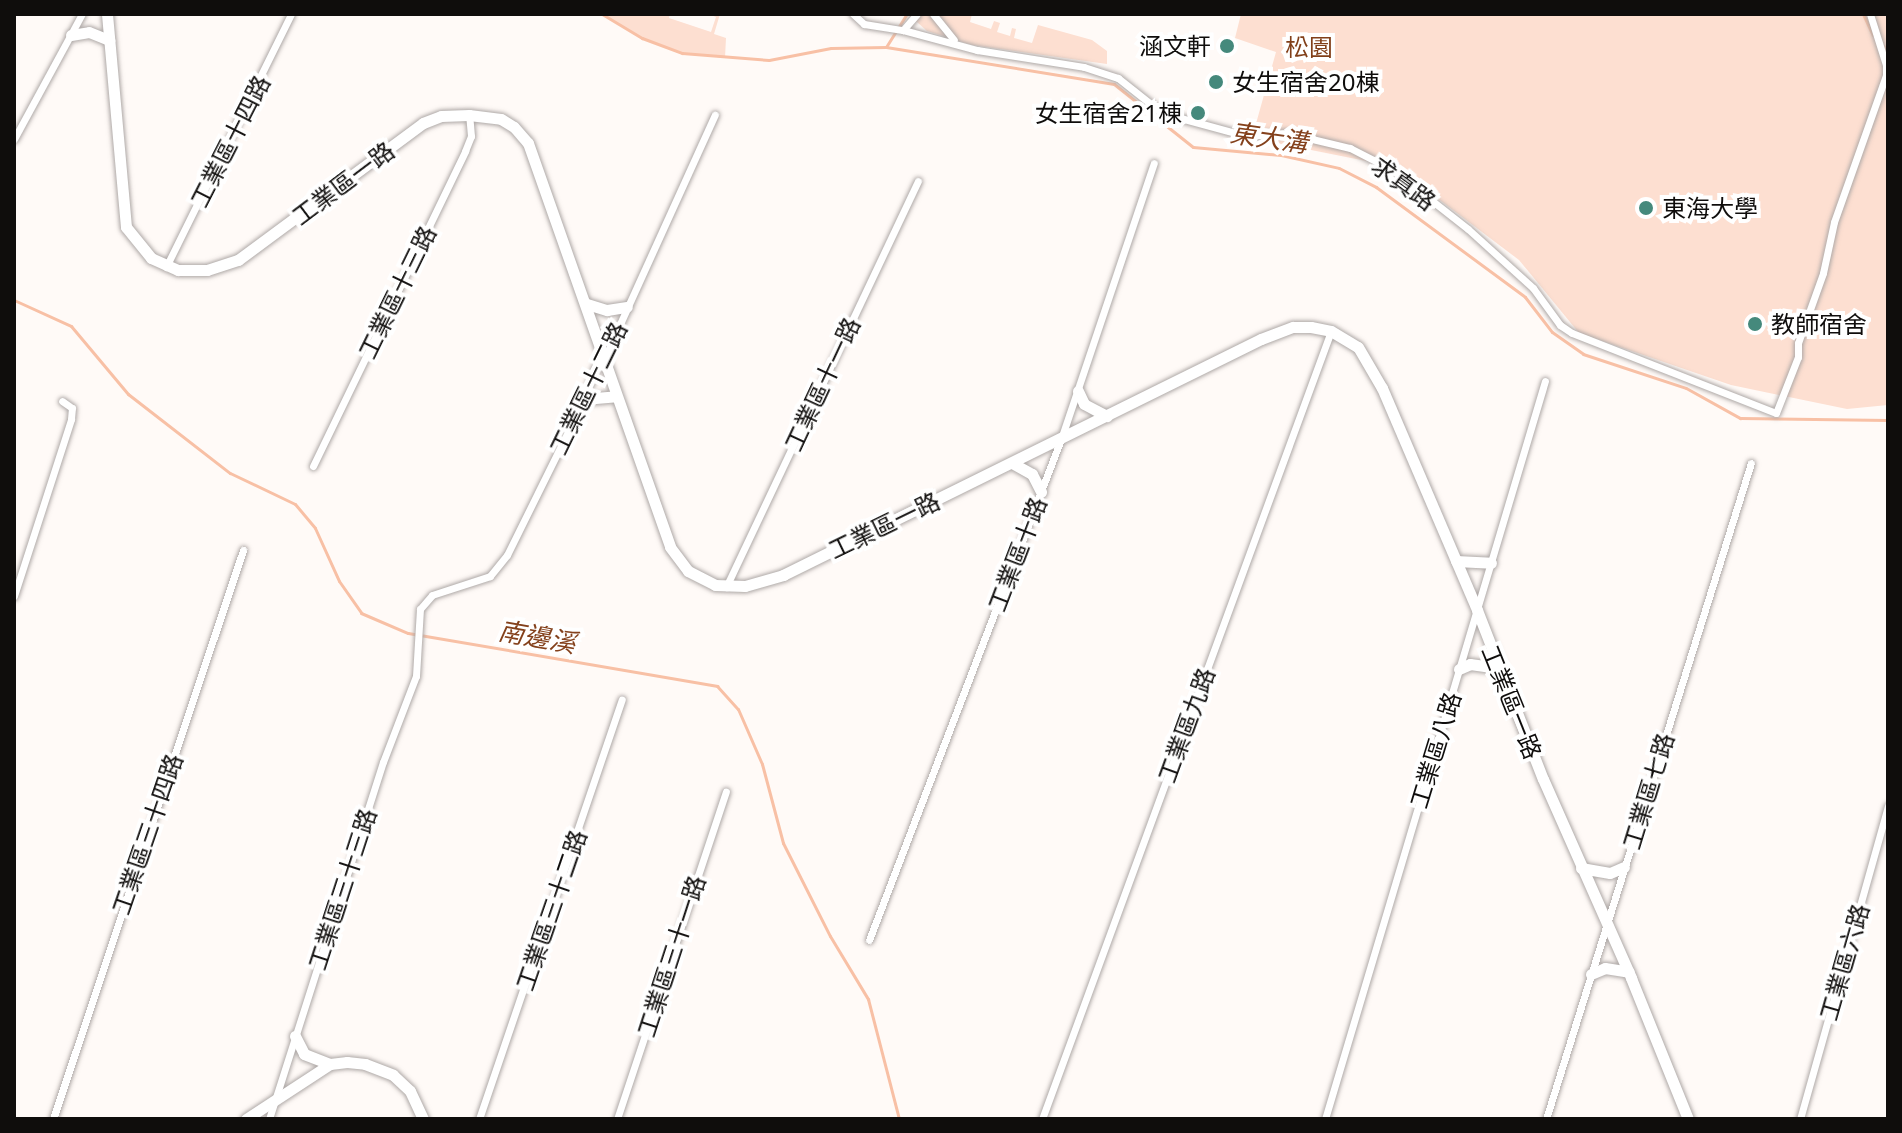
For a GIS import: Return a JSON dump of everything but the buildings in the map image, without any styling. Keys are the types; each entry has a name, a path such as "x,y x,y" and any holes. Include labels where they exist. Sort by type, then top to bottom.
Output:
{"street":[{"path":"14,139 82,14"},
{"path":"107,14 126,227 141,249 166,267"},
{"name":"工業區十四路","path":"166,267 291,14"},
{"name":"求真路","path":"853,14 864,24 956,42 977,50 1084,67 1118,78 1162,113 1246,136 1255,137 1259,133 1304,136 1363,154 1393,170 1468,229 1533,288 1560,325 1572,333 1776,413 1798,357 1798,343 1823,273 1834,222 1886,75 1886,65 1870,14"},
{"path":"903,30 917,14"},
{"path":"933,14 956,42"},
{"path":"71,35 89,32 109,40"},
{"name":"工業區十三路","path":"313,466 465,151 471,136 469,115"},
{"name":"工業區十二路","path":"419,617 423,603 432,595 481,580 500,567 584,399 595,368 605,357 715,115"},
{"name":"工業區一路","path":"166,267 194,271 227,266 423,123 441,116 501,119 514,127 528,143 675,557 696,576 726,587 745,586 783,575 1261,339 1293,327 1331,331 1358,347 1368,360 1477,610 1581,868 1629,972 1688,1119"},
{"name":"工業區十路","path":"869,940 1061,439 1154,163"},
{"name":"工業區十一路","path":"726,587 918,181"},
{"path":"587,304 607,310 627,307"},
{"name":"工業區九路","path":"1042,1119 1331,331"},
{"name":"工業區八路","path":"1325,1119 1545,381"},
{"path":"1078,391 1084,404 1107,416"},
{"path":"584,399 616,396"},
{"path":"14,596 71,419 72,408 62,401"},
{"path":"1012,463 1032,474 1041,492"},
{"name":"工業區七路","path":"1546,1119 1751,463"},
{"name":"工業區三十四路","path":"53,1119 243,550"},
{"path":"1456,561 1491,563"},
{"name":"工業區三十三路","path":"269,1119 383,762 416,676 419,617"},
{"path":"1459,669 1470,664 1499,668"},
{"name":"工業區三十二路","path":"479,1119 622,700"},
{"name":"工業區三十一路","path":"617,1119 726,792"},
{"name":"工業區六路","path":"1800,1119 1888,806"},
{"path":"1581,868 1610,873 1624,867"},
{"path":"1591,974 1605,968 1629,972"},
{"path":"295,1036 304,1054 330,1064 365,1064 393,1075 410,1091 423,1119"},
{"path":"246,1119 330,1064"}],"green space":[{"path":"602,14 670,14 669,18 711,32 716,17 708,14 720,14 714,34 726,38 725,58 682,53 643,38"},
{"path":"908,14 972,14 970,22 991,29 994,21 1000,23 997,32 1010,36 1012,28 1016,29 1014,38 1032,43 1038,25 1092,40 1107,51 1107,64 972,45 927,31"},
{"name":"東海大學","path":"1241,14 1888,14 1888,405 1847,409 1731,385 1579,333 1519,260 1396,167 1252,138 1276,52 1235,38"}],"waterway":[{"name":"東大溝","path":"602,14 642,38 682,53 769,60 831,48 886,47 1114,84 1193,147 1281,155 1339,168 1376,187 1525,297 1552,332 1583,354 1686,388 1740,418 1888,420"},
{"path":"886,47 907,14"},
{"path":"1863,14 1873,35"},
{"path":"1881,44 1888,50"},
{"name":"南邊溪","path":"14,300 71,326 128,394 230,473 295,504 315,528 339,581 361,613 408,633 717,686 738,709 762,764 783,843 830,936 868,999 899,1119"}],"place":[{"name":"涵文軒","path":"1227,46"},
{"name":"女生宿舍20棟","path":"1216,82"},
{"name":"女生宿舍21棟","path":"1198,113"},
{"name":"東海大學","path":"1646,208"},
{"name":"教師宿舍","path":"1755,324"}],"park label":[{"name":"松園","path":"1309,47"}]}
